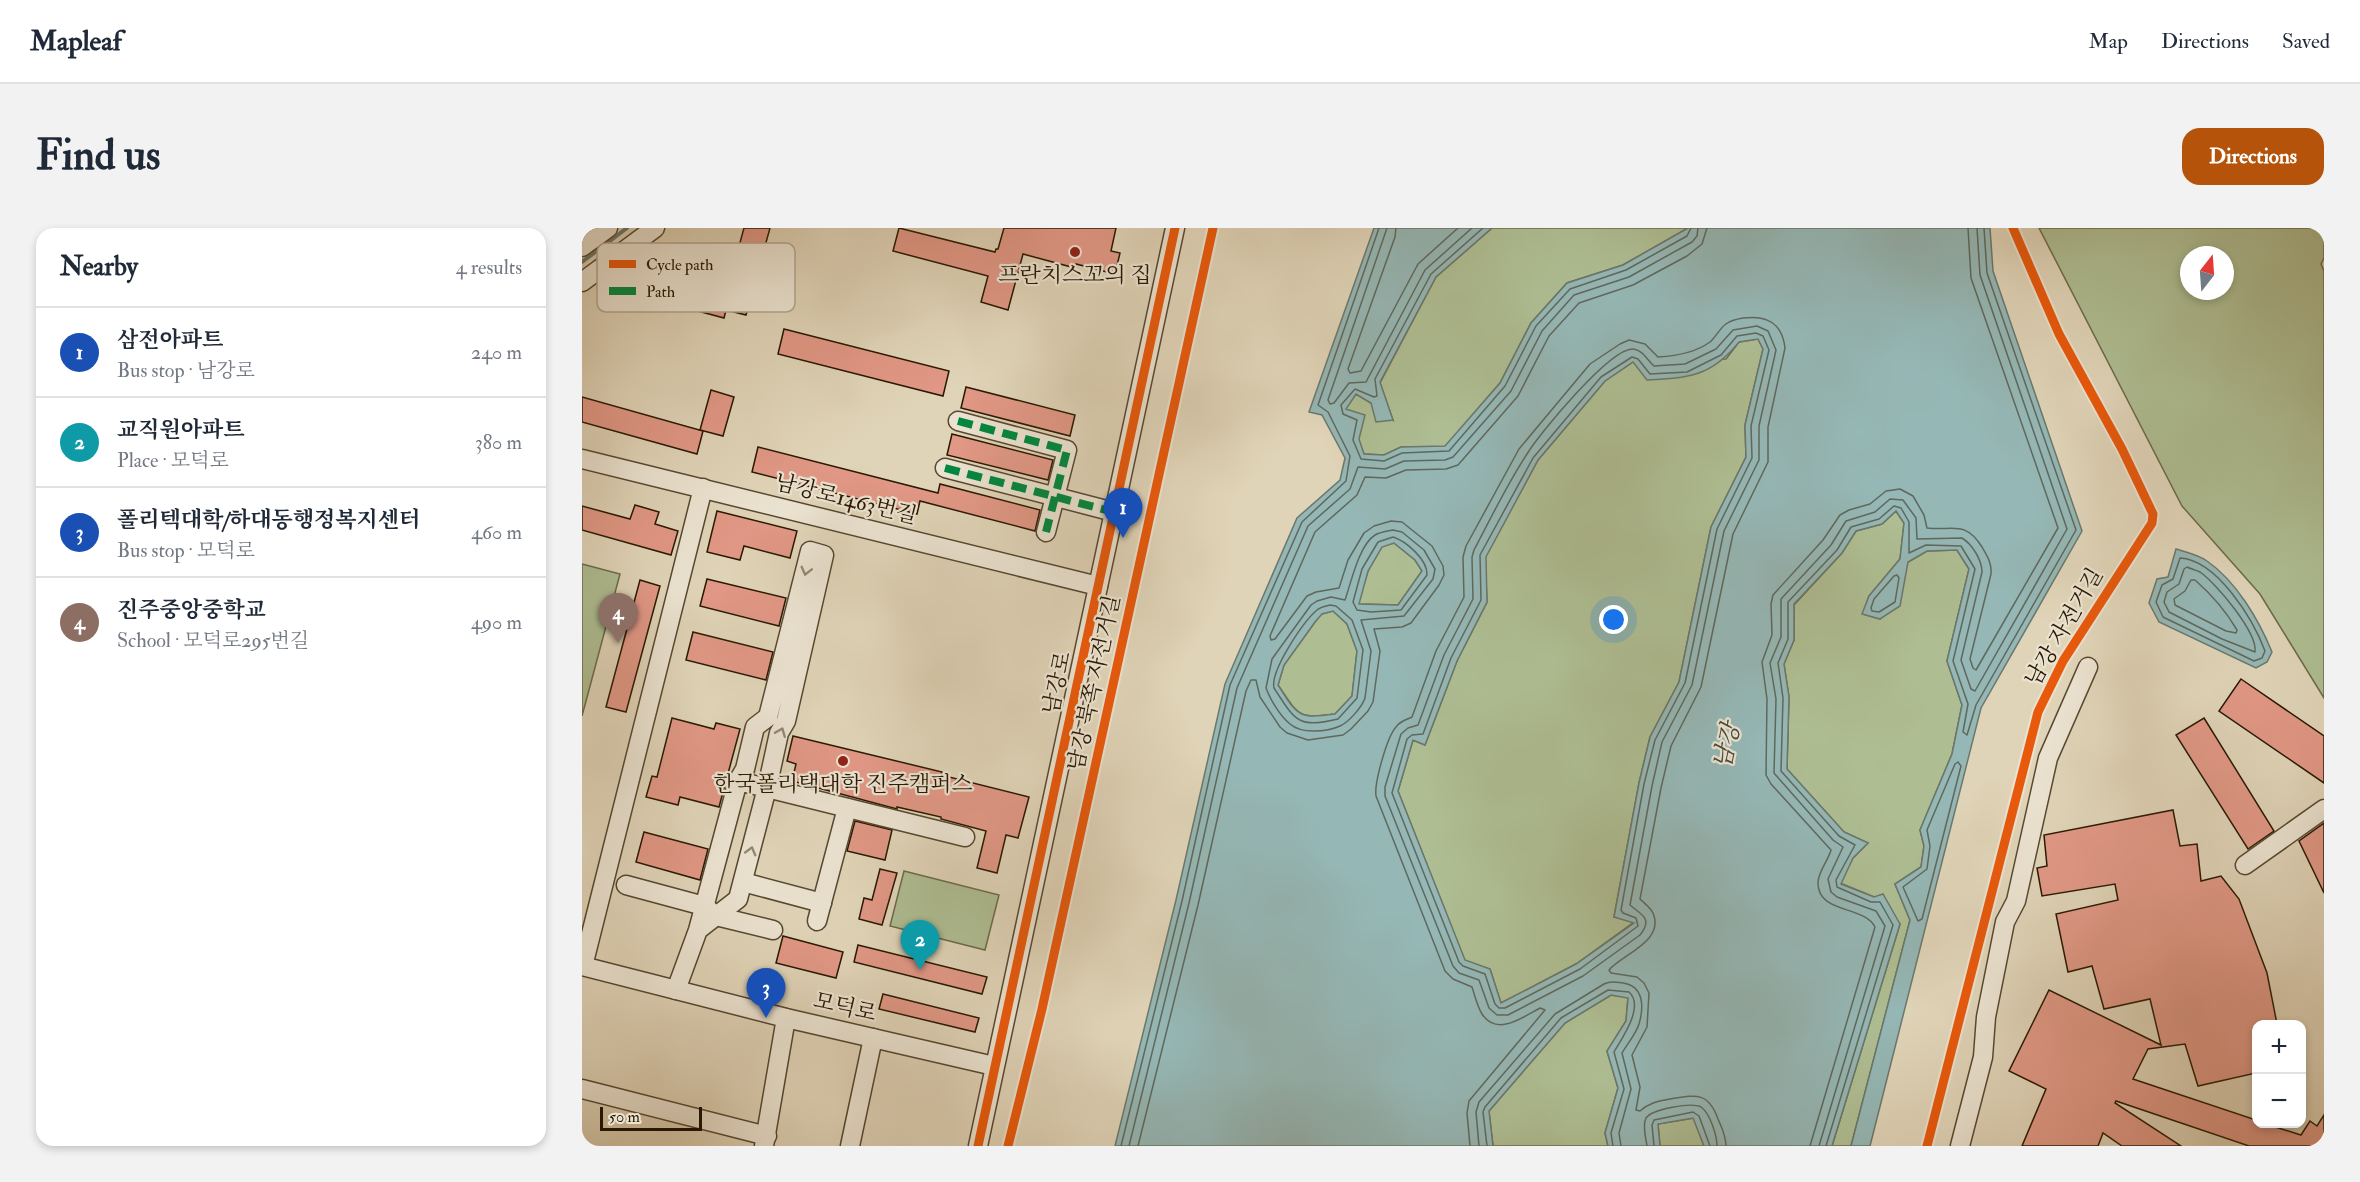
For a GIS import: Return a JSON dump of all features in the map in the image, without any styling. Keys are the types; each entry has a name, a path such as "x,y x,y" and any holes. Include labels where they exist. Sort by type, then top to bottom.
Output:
{"street":[{"path":"582,247 608,228"},
{"name":"남강로","path":"978,1146 1175,228"},
{"path":"634,243 651,230"},
{"path":"582,282 597,271"},
{"path":"958,421 1067,450 1046,532"},
{"name":"남강로1463번길","path":"582,459 1098,586"},
{"path":"945,468 1114,512"},
{"path":"583,966 703,488"},
{"path":"676,990 698,930 710,911 738,781 745,769 755,727 768,717 810,551 824,555 786,721 779,733 768,788 738,899 710,911"},
{"path":"1960,1146 1983,1057 1986,1017 2006,922 2016,901 2048,758 2088,668"},
{"path":"738,781 965,837"},
{"path":"817,921 847,808"},
{"path":"2245,865 2324,809"},
{"path":"743,882 822,903"},
{"path":"626,885 773,930"},
{"name":"모덕로","path":"583,966 786,1018 994,1066"},
{"path":"582,1089 765,1141 786,1018"},
{"path":"850,1146 873,1038"}],"green space":[{"path":"1492,228 1688,228 1623,265 1567,283 1531,323 1500,383 1445,447 1401,447 1384,455 1364,454 1345,409 1356,394 1393,420 1380,383 1436,277"},
{"path":"2039,228 2324,228 2324,258 2321,264 2324,271 2324,698 2260,594 2182,506"},
{"path":"1758,339 1763,349 1745,425 1746,457 1711,527 1679,682 1650,737 1639,783 1614,917 1634,922 1576,964 1501,1003 1490,969 1465,961 1398,791 1413,740 1425,745 1457,661 1487,602 1485,557 1538,460 1605,381 1633,362 1726,359 1739,342"},
{"path":"1896,511 1904,523 1900,559 1869,596 1863,614 1880,619 1908,562 1927,551 1957,550 1969,569 1947,661 1962,705 1952,754 1920,830 1924,846 1921,867 1895,884 1910,920 1851,1146 1832,1146 1900,924 1874,897 1840,883 1853,858 1868,843 1844,832 1787,769 1789,697 1784,664 1794,640 1794,605 1842,553 1856,531 1882,524"},
{"path":"1394,543 1415,560 1422,571 1398,605 1358,604 1368,571 1382,546"},
{"path":"582,564 620,574 582,716"},
{"path":"1333,611 1347,624 1357,651 1352,696 1335,714 1306,715 1295,709 1278,685 1284,665 1315,622 1321,614"},
{"path":"904,871 999,895 985,950 890,926"},
{"path":"1611,995 1628,997 1626,1021 1607,1051 1618,1088 1605,1133 1608,1146 1493,1146 1489,1111 1565,1023"},
{"path":"1694,1118 1704,1146 1660,1146 1658,1124"}],"water":[{"name":"남강","path":"1374,228 1492,228 1436,277 1380,382 1393,420 1376,422 1371,403 1356,394 1346,409 1365,415 1359,439 1364,454 1384,455 1401,447 1445,446 1500,383 1531,323 1567,283 1623,265 1688,228 1990,228 1993,271 2082,531 1981,708 1870,1146 1851,1146 1910,920 1895,884 1921,867 1924,846 1920,830 1952,754 1962,705 1947,661 1969,569 1957,550 1927,551 1908,562 1900,606 1880,619 1862,614 1869,596 1900,559 1904,523 1896,511 1882,524 1856,531 1842,553 1794,604 1794,640 1784,664 1789,697 1787,769 1844,832 1868,843 1853,858 1841,884 1874,897 1883,894 1900,924 1832,1146 1704,1146 1693,1118 1658,1124 1660,1146 1608,1146 1605,1133 1618,1088 1607,1051 1626,1021 1628,998 1611,995 1565,1023 1489,1111 1493,1146 1115,1146 1176,900 1225,684 1297,518 1340,480 1345,458 1322,415 1309,412","holes":["1758,339 1763,349 1745,425 1746,457 1711,527 1679,682 1650,737 1614,917 1634,923 1576,964 1501,1003 1490,969 1465,960 1398,791 1413,740 1425,745 1457,661 1487,602 1486,557 1538,460 1605,381 1633,362 1647,380 1687,376 1708,369 1719,362 1739,342","1394,543 1415,560 1422,571 1398,605 1359,604 1368,571 1382,547","1333,611 1347,624 1357,651 1352,696 1335,714 1313,716 1300,713 1295,709 1278,685 1284,665 1322,614"]},
{"path":"2176,549 2207,561 2218,569 2237,590 2253,614 2272,652 2267,662 2256,668 2159,622 2149,603 2157,579 2168,577"}],"building":[{"path":"744,228 770,228 766,243 740,243"},
{"path":"899,228 995,252 1004,228 1116,228 1111,251 1120,253 1115,274 1076,264 1075,268 1023,254 1008,310 981,302 988,276 893,251"},
{"path":"702,312 726,312 724,318"},
{"path":"784,329 949,371 943,396 778,354"},
{"path":"966,387 1075,415 1070,436 961,408"},
{"path":"711,390 734,397 723,436 700,430"},
{"path":"582,397 703,431 697,454 582,422"},
{"path":"952,434 1053,460 1048,480 947,455"},
{"path":"758,447 938,493 940,484 1040,510 1035,531 920,501 917,514 752,472"},
{"path":"635,505 659,512 655,524 678,531 671,555 582,530 582,506 630,519"},
{"path":"717,511 797,531 790,558 744,546 740,560 707,552"},
{"path":"707,579 786,598 779,626 700,606"},
{"path":"640,580 660,586 626,712 606,707"},
{"path":"693,632 773,652 766,680 686,660"},
{"path":"2241,679 2324,736 2324,783 2219,711"},
{"path":"672,718 714,729 716,723 740,729 719,807 680,797 678,805 646,797 652,776 657,777"},
{"path":"2204,718 2274,831 2248,849 2176,735"},
{"path":"793,736 942,772 941,775 1029,797 1018,838 1006,835 997,873 977,868 986,831 941,819 941,817 897,807 897,809 792,781 796,764 787,761"},
{"path":"2173,810 2180,846 2197,844 2201,881 2221,876 2239,899 2267,973 2276,1020 2252,1020 2252,1074 2198,1086 2185,1044 2148,1049 2133,1079 2252,1119 2252,1128 2279,1128 2301,1135 2310,1121 2317,1126 2324,1115 2324,1146 2249,1146 2116,1101 2115,1103 2181,1146 2122,1146 2103,1133 2098,1146 2022,1146 2046,1089 2009,1071 2049,990 2161,1045 2150,999 2104,1009 2092,966 2068,972 2056,914 2118,900 2115,884 2042,896 2037,868 2047,866 2044,835"},
{"path":"855,821 892,830 885,860 847,851"},
{"path":"2324,823 2324,893 2299,841"},
{"path":"644,832 708,849 700,880 636,862"},
{"path":"880,869 897,873 882,925 859,919 864,898 872,900"},
{"path":"783,936 843,952 836,978 776,963"},
{"path":"858,945 987,977 982,994 854,962"},
{"path":"883,994 979,1018 975,1032 879,1009"}],"waterway":[{"path":"607,243 627,228"},
{"path":"582,262 597,251"}],"marked path":[{"path":"958,421 1067,450 1046,532"},
{"path":"945,468 1114,512"}],"cycle path":[{"name":"남강 북쪽 자전거길","path":"978,1146 1175,228"},
{"name":"남강 북쪽 자전거길","path":"1008,1146 1042,1009 1213,228"},
{"name":"남강 자전거길","path":"1927,1146 2038,712 2063,661 2152,523 2153,514 2122,449 2059,334 2013,228"}],"place":[{"name":"프란치스꼬의 집","path":"1075,252"},
{"name":"삼전아파트","path":"1123,538"},
{"name":"진주중앙중학교","path":"618,643"},
{"name":"한국폴리택대학 진주캠퍼스","path":"843,761"},
{"name":"교직원아파트","path":"920,970"},
{"name":"폴리텍대학/하대동행정복지센터","path":"766,1018"}]}
